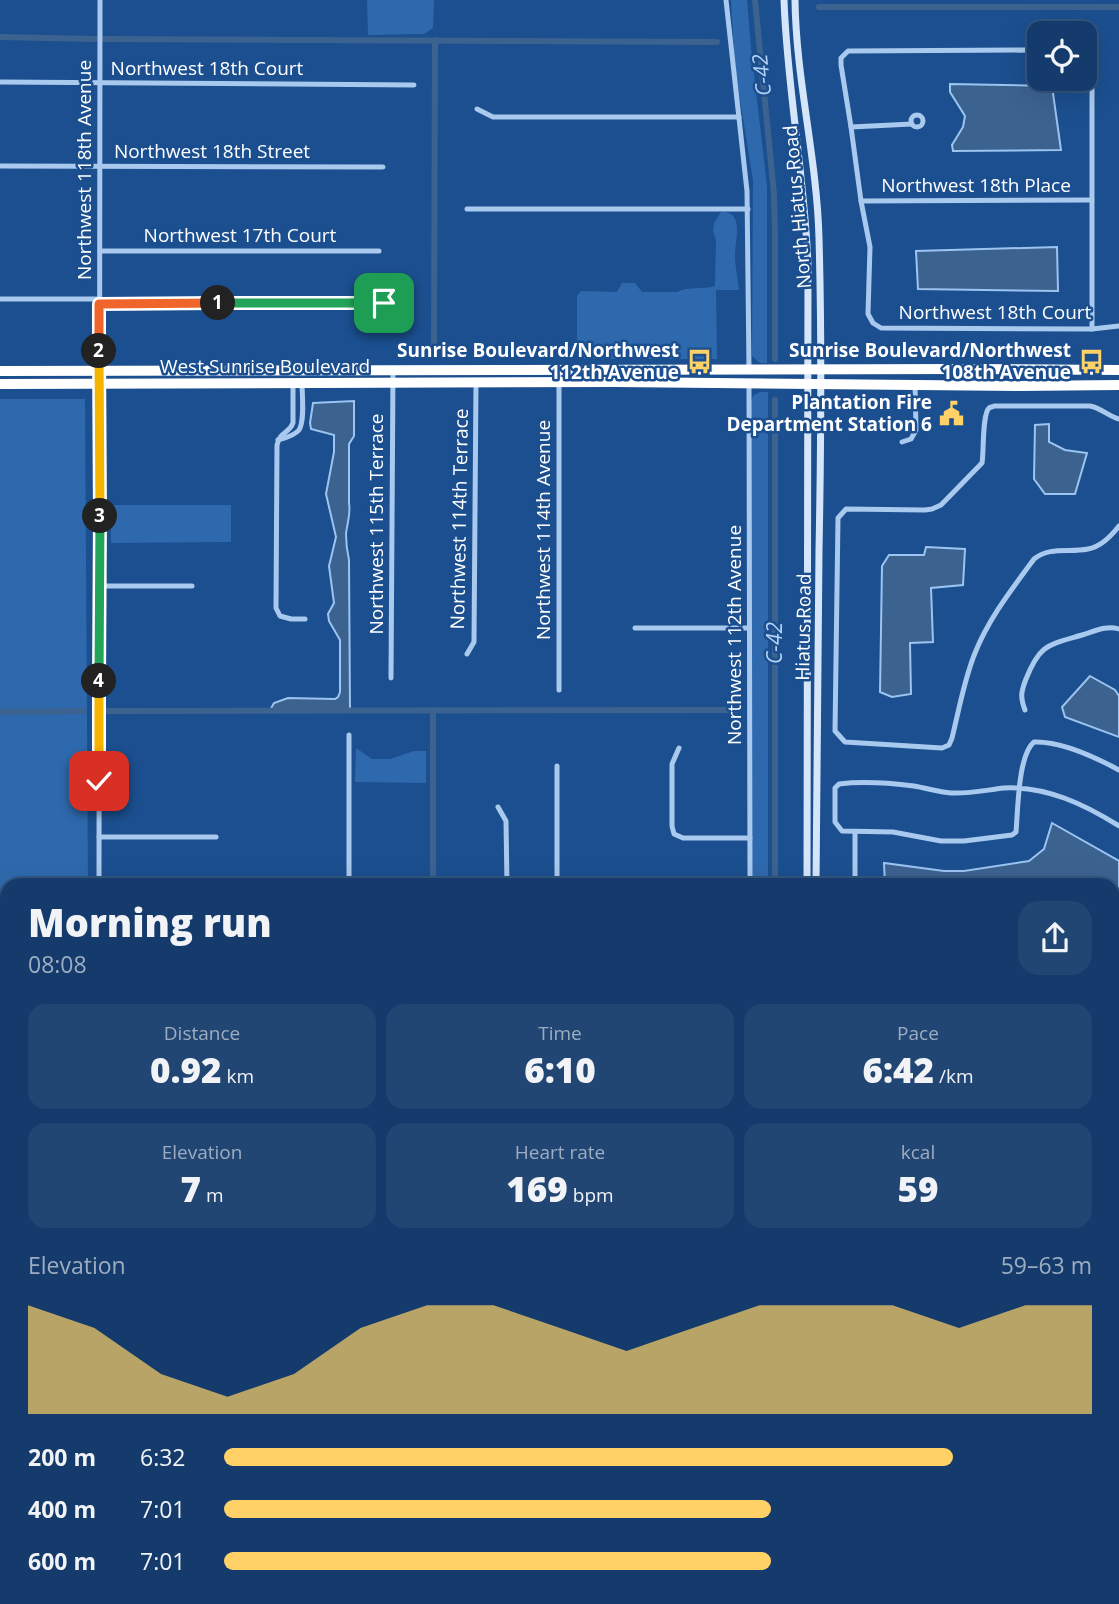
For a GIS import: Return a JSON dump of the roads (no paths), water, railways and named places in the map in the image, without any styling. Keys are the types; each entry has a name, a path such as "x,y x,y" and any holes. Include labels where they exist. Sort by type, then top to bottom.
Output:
{"highway":[{"name":"West Sunrise Boulevard","path":"0,371 1119,370"},
{"name":"West Sunrise Boulevard","path":"0,384 559,382 1119,385"}],"main road":[{"name":"North Hiatus Road","path":"784,0 807,229 808,370"},
{"name":"North Hiatus Road","path":"795,0 800,78 819,233 821,370"},
{"name":"Hiatus Road","path":"807,878 808,370"},
{"name":"Hiatus Road","path":"816,878 821,370"}],"street":[{"name":"Northwest 118th Avenue","path":"99,878 100,0"},
{"path":"726,0 748,209 749,369"},
{"path":"861,201 841,65 841,58 848,51 1027,50"},
{"name":"Northwest 18th Court","path":"0,82 414,85"},
{"path":"1092,91 1092,329"},
{"path":"477,109 493,117 739,117"},
{"path":"851,127 912,124"},
{"name":"Northwest 18th Street","path":"0,166 383,167"},
{"name":"Northwest 18th Place","path":"861,201 1091,200"},
{"name":"Northwest 18th Court","path":"861,201 870,247 867,314 873,323 881,328 1092,329 1119,326"},
{"path":"467,209 748,209"},
{"name":"Northwest 17th Court","path":"100,251 379,251"},
{"path":"0,299 384,303 394,300 401,304 404,311 402,319 391,324 384,321 380,310 384,303"},
{"name":"Northwest 114th Avenue","path":"559,370 559,690"},
{"name":"Northwest 115th Terrace","path":"391,678 393,371"},
{"name":"Northwest 114th Terrace","path":"467,654 474,642 476,382"},
{"path":"298,383 291,429 279,436 278,440 276,608 280,616 305,620"},
{"path":"278,440 293,435 302,423 298,383"},
{"name":"Northwest 112th Avenue","path":"749,384 750,878"},
{"path":"902,442 911,439 916,430 915,385"},
{"path":"1119,419 1090,405 995,406 986,411 982,463 941,505 925,510 846,509 838,519 835,732 839,738 845,742 942,748 949,746 967,676 985,630 1034,559 1050,551 1092,548 1113,534 1119,526"},
{"path":"293,411 302,411"},
{"path":"100,586 192,586"},
{"path":"1025,710 1021,699 1024,685 1034,660 1042,650 1108,627 1119,629"},
{"path":"635,628 749,628"},
{"path":"349,735 349,878"},
{"path":"1119,770 1058,745 1034,742 1028,747 1019,788 1016,832 1012,835 941,841 893,832 842,831 835,822 835,788 839,784 878,783 948,793 1019,788 1054,793 1119,826"},
{"path":"679,748 673,764 674,834 683,838 750,838"},
{"path":"557,766 557,878"},
{"path":"498,807 506,821 507,878"},
{"path":"855,832 855,878"},
{"path":"99,837 216,837"}],"waterway":[{"name":"C-42","path":"755,0 774,194 775,359"},
{"path":"819,7 1119,7"},
{"path":"0,37 95,39"},
{"path":"104,39 717,42"},
{"path":"434,353 435,40"},
{"name":"C-42","path":"775,400 775,878"},
{"path":"433,710 433,878"},
{"path":"106,711 736,710"},
{"path":"0,712 83,711"}],"place":[{"name":"Sunrise Boulevard/Northwest 112th Avenue","path":"699,361"},
{"name":"Sunrise Boulevard/Northwest 108th Avenue","path":"1091,361"},
{"name":"Plantation Fire Department Station 6","path":"952,413"}]}
